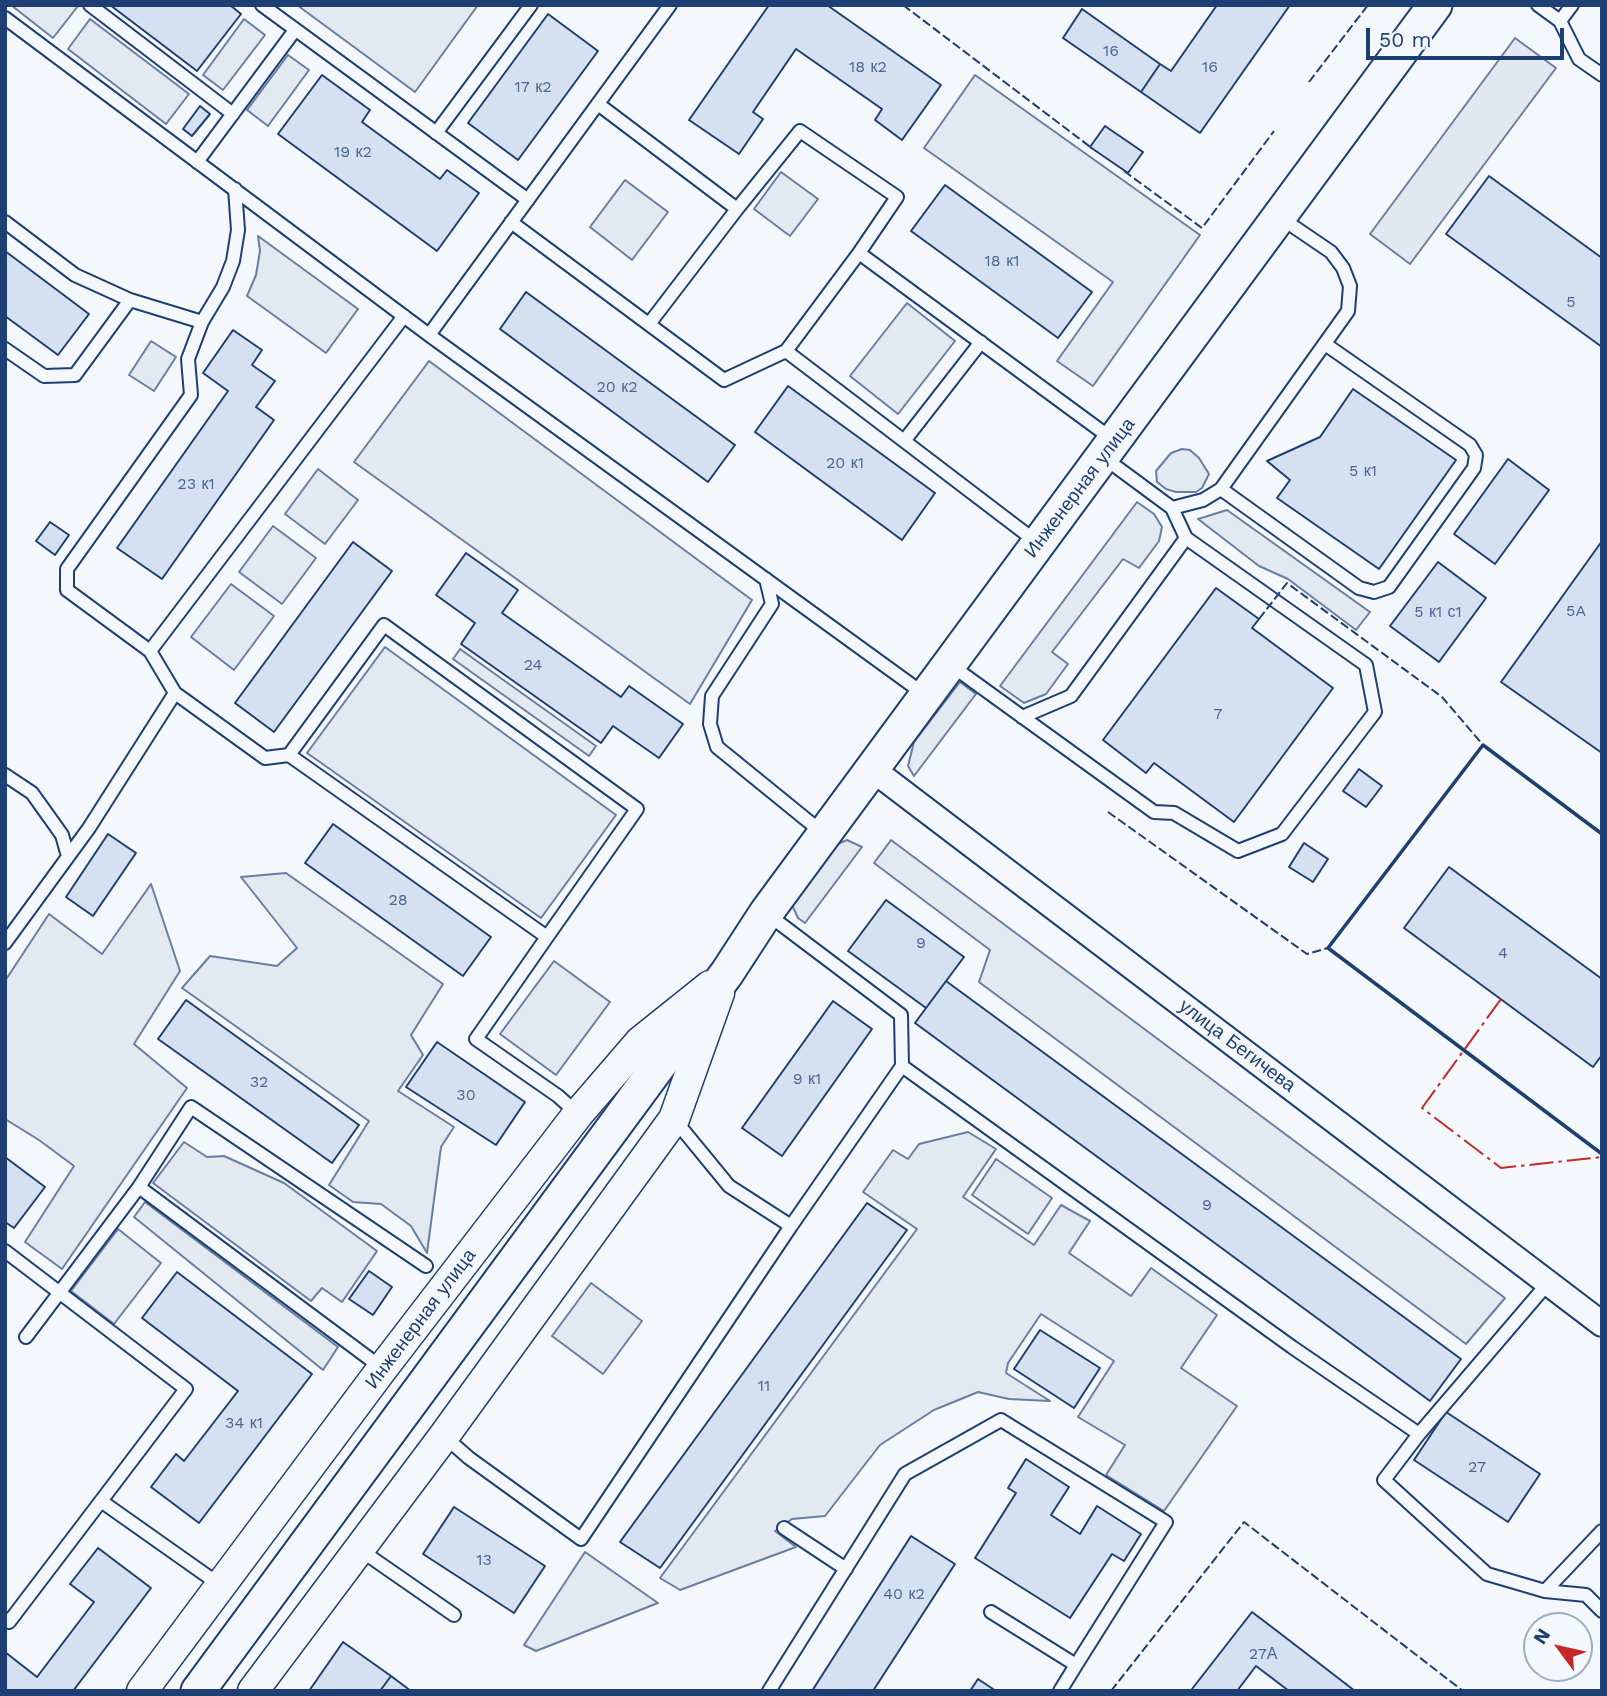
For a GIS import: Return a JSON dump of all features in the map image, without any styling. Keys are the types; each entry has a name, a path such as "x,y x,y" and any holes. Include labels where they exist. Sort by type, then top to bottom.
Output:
{"main road":[{"name":"Инженерная улица","path":"727,973 766,912 1436,5"},
{"path":"198,1691 727,973"}],"street":[{"name":"улица Бегичева","path":"872,769 1602,1324"},
{"name":"Инженерная улица","path":"142,1691 382,1368 578,1114 640,1042 727,973"},
{"name":"Инженерная улица","path":"253,1691 444,1436 674,1119 727,973"}],"lane":[{"path":"90,5 233,114"},
{"path":"262,5 528,200"},
{"path":"436,133 531,5"},
{"path":"429,335 670,5"},
{"path":"1538,5 1560,21 1579,59 1602,75"},
{"path":"1560,21 1572,5"},
{"path":"5,18 429,335 926,696"},
{"path":"197,162 295,30"},
{"path":"598,104 737,209"},
{"path":"511,222 724,380 786,351 897,197 800,131 649,324"},
{"path":"235,189 238,230 233,261 223,287 202,322 188,359 191,395 67,569 67,590 150,651 175,693 265,758 289,755 547,937"},
{"path":"1172,508 1203,500 1221,489 1348,311 1350,286 1343,268 1331,252 1281,218"},
{"path":"5,222 75,275 130,300 202,322"},
{"path":"859,253 981,342 1109,449 1172,508 1186,538 1366,665 1375,712 1282,834 1238,851 1174,813 1154,812 950,664"},
{"path":"5,349 44,376 75,376 130,300"},
{"path":"150,651 404,316"},
{"path":"904,441 981,342"},
{"path":"1221,489 1359,588 1374,592 1390,587 1474,468 1476,455 1470,444 1325,344"},
{"path":"786,351 1039,543"},
{"path":"1022,717 1071,696 1186,538"},
{"path":"766,579 772,604 712,696 710,724 717,747 824,834"},
{"path":"289,755 384,625 637,808 476,1039 558,1096 578,1114"},
{"path":"5,943 89,828 175,693"},
{"path":"5,775 32,793 62,835 68,856"},
{"path":"444,1436 468,1458 581,1539 902,1066 901,1015 766,912"},
{"path":"902,1066 1292,1347 1419,1434"},
{"path":"26,1337 139,1187 191,1107 426,1266"},
{"path":"674,1119 729,1186 791,1226"},
{"path":"139,1187 382,1368"},
{"path":"5,1251 186,1389 9,1622 5,1619"},
{"path":"1548,1283 1419,1434 1384,1480 1487,1574 1545,1591 1586,1595 1602,1611"},
{"path":"769,1691 905,1474 1001,1420 1166,1522 1060,1691"},
{"path":"101,1501 220,1585"},
{"path":"784,1528 846,1569"},
{"path":"1545,1591 1602,1531"},
{"path":"359,1549 454,1615"},
{"path":"991,1612 1076,1665"}],"shaded area":[{"path":"11,5 76,5 78,6 53,38"},
{"path":"297,5 478,5 415,92"},
{"path":"90,19 189,94 166,124 68,49"},
{"path":"244,19 265,35 223,90 203,75"},
{"path":"1515,38 1556,68 1410,264 1370,234"},
{"path":"288,55 309,70 268,126 247,110"},
{"path":"975,75 1200,235 1093,386 1057,361 1113,282 924,148"},
{"path":"781,172 818,199 790,236 754,209"},
{"path":"625,180 668,212 632,260 590,227"},
{"path":"258,236 358,309 326,353 247,296 256,275 260,251"},
{"path":"907,303 955,341 898,414 850,376"},
{"path":"151,341 176,357 154,391 129,375"},
{"path":"429,361 752,600 690,704 354,462"},
{"path":"1182,449 1190,450 1199,458 1209,474 1202,488 1196,492 1176,492 1157,482 1156,471 1171,453"},
{"path":"318,469 358,500 325,544 285,514"},
{"path":"1137,502 1154,514 1162,527 1159,541 1139,568 1123,559 1052,652 1068,664 1046,694 1024,703 1000,686"},
{"path":"1227,510 1370,612 1356,630 1288,579 1259,566 1198,519"},
{"path":"273,526 316,558 282,604 239,572"},
{"path":"231,584 274,616 234,670 191,637"},
{"path":"385,647 616,815 541,918 307,753"},
{"path":"460,649 596,746 589,756 453,659"},
{"path":"960,682 976,694 914,776 908,766 914,742"},
{"path":"847,840 862,847 805,923 798,918 792,905 835,845"},
{"path":"891,840 1505,1298 1466,1344 979,982 990,950 874,863"},
{"path":"286,873 443,984 411,1035 423,1055 398,1091 454,1127 441,1147 427,1253 411,1226 381,1204 353,1202 329,1185 369,1121 182,988 210,956 277,966 297,948 241,877"},
{"path":"151,884 180,971 134,1044 187,1088 62,1269 25,1242 74,1166 5,1119 5,981 49,914 102,954"},
{"path":"554,961 610,1002 556,1075 500,1034"},
{"path":"968,1132 996,1149 963,1197 1034,1245 1061,1205 1090,1221 1069,1253 1131,1296 1151,1268 1217,1315 1181,1368 1237,1406 1164,1511 1106,1475 1125,1445 1078,1417 1114,1361 1041,1314 1008,1363 1006,1373 1050,1401 1009,1399 978,1392 934,1410 880,1445 825,1516 792,1519 775,1531 796,1547 680,1590 660,1578 917,1229 863,1192 893,1150 908,1159 919,1144"},
{"path":"184,1142 207,1157 224,1156 284,1183 377,1251 342,1302 322,1288 311,1301 153,1183"},
{"path":"996,1159 1052,1198 1028,1234 972,1195"},
{"path":"145,1202 338,1347 323,1370 134,1217"},
{"path":"118,1229 161,1263 114,1324 71,1291"},
{"path":"591,1283 642,1321 603,1374 552,1336"},
{"path":"585,1552 658,1603 536,1651 524,1645"}],"building":[{"path":"110,5 230,5 241,14 197,71"},
{"path":"769,5 827,5 941,85 902,140 875,120 882,109 796,49 753,112 763,119 739,154 689,120"},
{"path":"1217,5 1290,5 1200,133 1141,92 1160,64 1171,71"},
{"path":"1082,9 1160,64 1141,92 1063,38"},
{"path":"548,14 598,51 518,160 468,123"},
{"path":"322,75 370,110 362,122 440,179 447,170 479,193 437,251 278,134"},
{"path":"200,106 210,114 192,136 183,129"},
{"path":"1105,126 1143,152 1128,173 1090,147"},
{"path":"1489,176 1602,258 1602,347 1446,234"},
{"path":"945,185 1092,292 1058,338 911,231"},
{"path":"5,251 89,314 58,355 5,316"},
{"path":"526,292 735,445 708,482 500,329"},
{"path":"233,330 262,350 252,365 275,381 256,407 274,420 162,579 117,548 228,391 203,373"},
{"path":"788,386 935,493 902,540 755,432"},
{"path":"1353,389 1456,460 1379,569 1277,498 1290,480 1267,461 1320,437"},
{"path":"1508,459 1549,490 1495,564 1454,534"},
{"path":"50,522 69,535 55,555 36,541"},
{"path":"1602,541 1602,753 1501,682"},
{"path":"353,542 392,571 274,732 235,703"},
{"path":"466,553 518,590 502,613 621,697 629,686 683,724 659,758 613,726 601,743 461,644 475,623 436,595"},
{"path":"1438,562 1486,598 1439,662 1390,626"},
{"path":"1216,588 1259,619 1252,628 1333,688 1234,822 1154,763 1146,773 1103,740"},
{"path":"1359,769 1382,786 1366,807 1343,791"},
{"path":"333,824 491,937 463,976 305,863"},
{"path":"108,834 136,853 93,916 66,897"},
{"path":"1304,843 1328,859 1313,882 1289,867"},
{"path":"1449,867 1602,979 1602,1055 1593,1067 1404,928"},
{"path":"886,900 964,957 926,1008 848,951"},
{"path":"946,981 1461,1359 1430,1401 915,1023"},
{"path":"186,1000 359,1125 332,1163 158,1039"},
{"path":"833,1001 872,1029 782,1156 742,1128"},
{"path":"437,1042 525,1102 496,1145 406,1087"},
{"path":"5,1157 45,1187 14,1228 5,1222"},
{"path":"867,1203 907,1230 660,1568 620,1542"},
{"path":"369,1271 392,1287 373,1315 349,1299"},
{"path":"177,1272 312,1374 199,1523 151,1487 176,1454 184,1461 238,1391 142,1318"},
{"path":"1040,1330 1100,1368 1074,1408 1014,1369"},
{"path":"1446,1412 1540,1474 1508,1522 1414,1460"},
{"path":"1026,1459 1069,1487 1051,1515 1080,1534 1097,1506 1141,1534 1124,1561 1112,1554 1070,1618 975,1558 1016,1493 1008,1488"},
{"path":"454,1507 545,1566 514,1613 423,1554"},
{"path":"911,1536 955,1564 873,1691 812,1691"},
{"path":"98,1548 151,1588 73,1691 5,1691 5,1652 37,1677 94,1602 70,1584"},
{"path":"1252,1612 1355,1691 1289,1691 1256,1666 1237,1691 1192,1689"},
{"path":"343,1642 391,1676 380,1691 309,1691"},
{"path":"391,1676 411,1691 380,1691"},
{"path":"978,1679 996,1691 970,1691"}],"fence":[{"path":"903,5 1093,149"},
{"path":"1309,82 1368,5"},
{"path":"1124,171 1202,228 1274,131"},
{"path":"1259,619 1287,583 1442,697 1483,745"},
{"path":"1108,812 1307,954 1328,948"},
{"path":"1111,1691 1244,1522 1463,1691"}],"wall":[{"path":"1602,834 1483,745 1328,948 1602,1154"}],"power":[{"path":"1501,999 1422,1108 1501,1168 1602,1157"}]}
